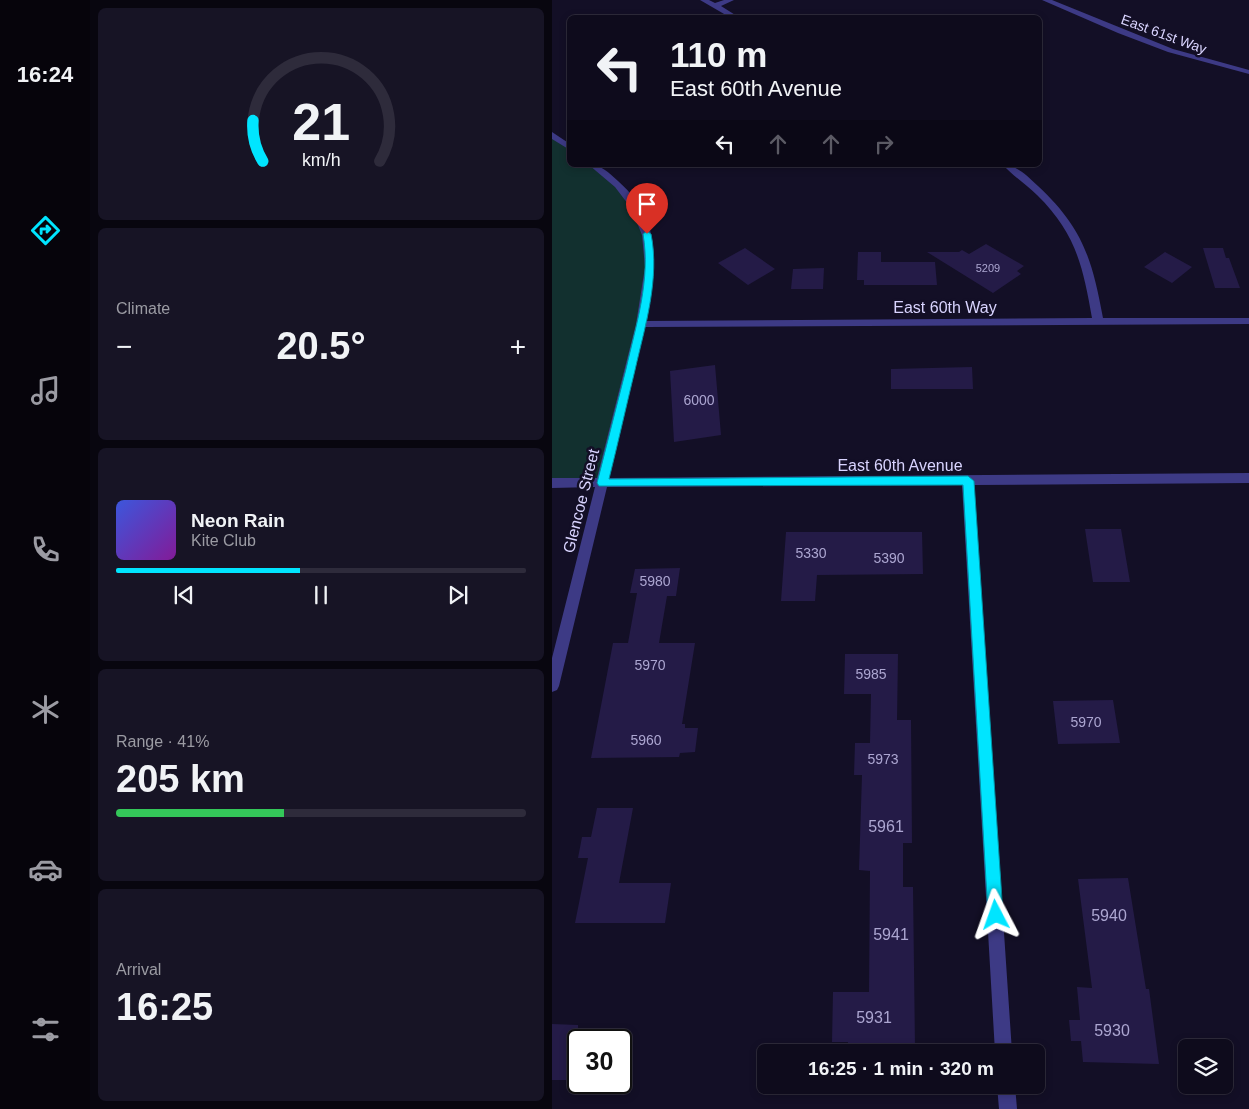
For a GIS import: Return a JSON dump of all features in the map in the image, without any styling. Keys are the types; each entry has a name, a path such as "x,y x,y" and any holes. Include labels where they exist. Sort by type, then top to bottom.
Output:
{"street":[{"path":"704,0 732,15"},
{"path":"715,6 730,0"},
{"name":"East 61st Way","path":"1046,0 1162,49 1248,72"},
{"path":"552,135 567,146"},
{"name":"Glencoe Street","path":"552,686 641,324 650,268 647,236 637,210 616,182 596,167"},
{"path":"1009,167 1039,192 1058,212 1080,246 1085,259 1098,321"},
{"name":"East 60th Way","path":"641,324 1248,321"},
{"name":"East 60th Avenue","path":"552,484 1248,478"},
{"path":"968,481 1003,1044"},
{"path":"1007,1094 1008,1109"}],"green space":[{"path":"552,135 567,146 567,167 596,167 616,182 635,206 651,268 602,483 552,484"}],"building":[{"path":"986,244 1024,266 1017,271 1021,274 993,293 927,252 959,252 962,250 969,254"},
{"path":"745,248 775,269 748,285 718,263"},
{"path":"1203,248 1223,248 1226,258 1229,258 1240,288 1215,288"},
{"path":"858,252 881,252 881,262 935,262 937,285 864,285 864,280 857,280"},
{"path":"1165,252 1192,267 1172,283 1144,267"},
{"path":"824,268 823,289 791,289 793,269"},
{"path":"715,365 721,435 674,442 670,371"},
{"path":"972,367 973,389 891,389 891,369"},
{"path":"1085,529 1121,529 1130,582 1093,582"},
{"path":"786,532 922,532 923,574 817,575 815,601 781,601"},
{"path":"680,568 676,596 667,596 659,643 695,643 682,724 685,724 685,728 698,728 695,752 680,753 679,757 591,758 613,643 628,643 637,593 630,593 635,569"},
{"path":"845,654 898,654 897,720 911,720 912,843 903,843 903,887 913,887 915,1044 848,1044 848,1042 832,1042 833,992 869,992 870,871 859,870 862,775 854,775 855,743 870,743 871,694 844,694"},
{"path":"1113,700 1120,743 1058,744 1053,701"},
{"path":"597,808 633,808 619,883 671,883 665,923 575,923 588,858 578,858 582,837 591,837"},
{"path":"1128,878 1146,989 1149,989 1159,1064 1083,1062 1081,1041 1071,1041 1069,1020 1080,1020 1077,987 1092,988 1078,879"},
{"path":"552,1024 578,1025 578,1029 567,1029 567,1080 552,1080"}],"route":[{"path":"647,234 650,252 648,286 641,324 602,483 968,481 996,915"}]}
